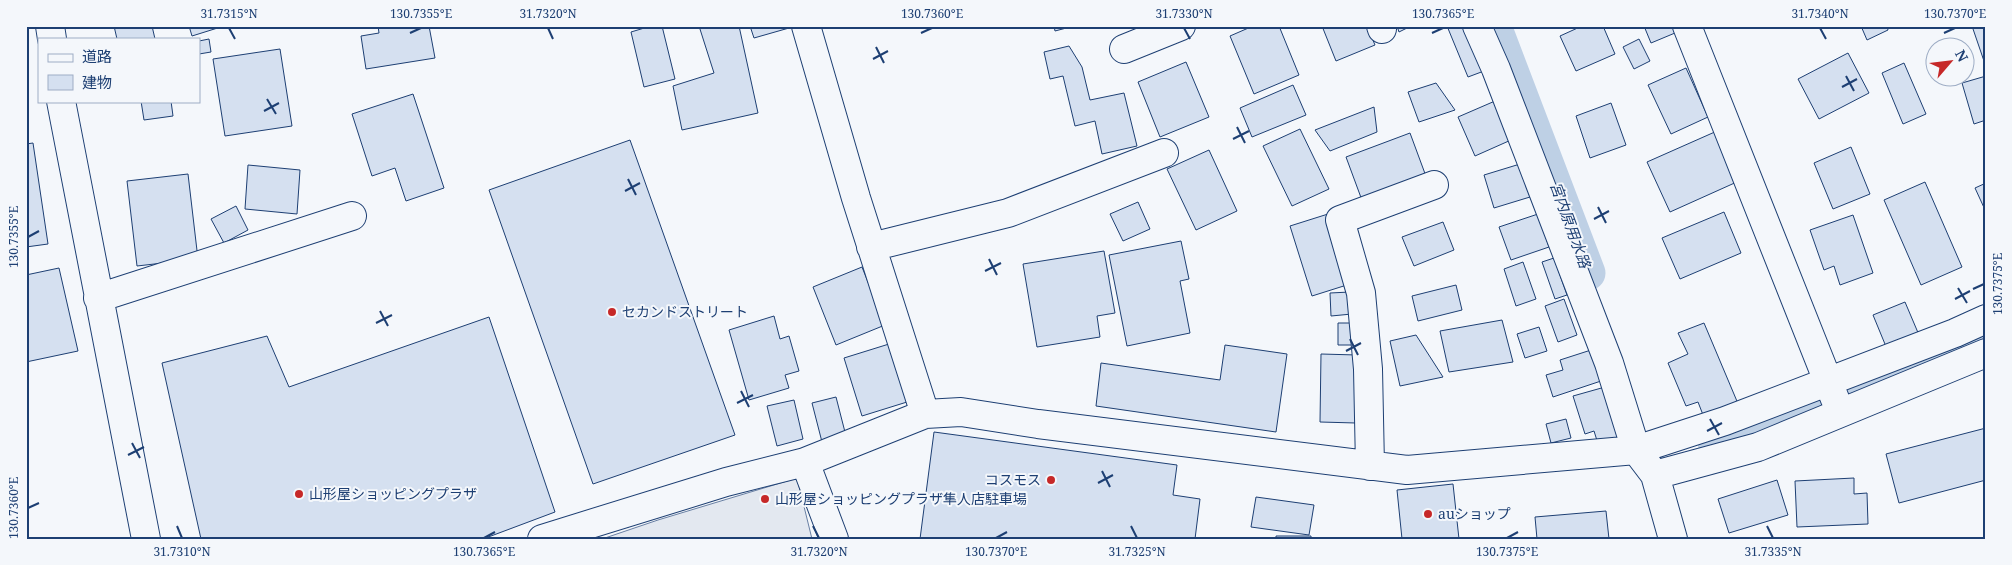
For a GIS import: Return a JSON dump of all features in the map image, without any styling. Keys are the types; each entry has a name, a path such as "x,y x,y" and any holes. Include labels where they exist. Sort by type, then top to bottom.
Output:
{"street":[{"path":"806,26 871,246 925,414"},
{"path":"1124,49 1181,26"},
{"path":"1477,26 1499,78 1609,363 1636,450 1655,475 1673,539"},
{"path":"1687,26 1841,413"},
{"path":"61,102 146,539"},
{"path":"871,246 1008,213 1164,153"},
{"path":"1370,466 1368,369 1361,293 1340,220 1434,185"},
{"path":"98,298 352,216"},
{"path":"542,539 726,482 804,462 925,414 961,412 1038,424 1407,470 1636,450 1725,421 1955,333 1986,319"},
{"path":"1655,475 1758,447 1986,353"},
{"path":"804,462 834,539"}],"shaded area":[{"name":"山形屋ショッピングプラザ隼人店駐車場","path":"797,478 812,539 602,539 658,520"}],"building":[{"path":"114,26 152,26 155,38 117,38"},
{"path":"189,26 224,26 192,36"},
{"path":"378,26 429,26 435,58 366,69 361,36 379,33"},
{"path":"651,26 662,26 675,79 644,87 631,32"},
{"path":"699,26 739,26 758,113 682,130 673,86 714,73"},
{"path":"750,26 796,26 754,38"},
{"path":"1054,26 1074,26 1055,31"},
{"path":"1253,26 1279,26 1299,75 1254,94 1230,36"},
{"path":"1322,26 1367,26 1375,45 1336,61"},
{"path":"1397,26 1411,26 1399,32"},
{"path":"1447,26 1466,26 1484,71 1468,77"},
{"path":"1582,26 1603,26 1615,54 1576,71 1560,36"},
{"path":"1644,26 1672,26 1675,33 1651,43"},
{"path":"1861,26 1887,26 1888,30 1867,40"},
{"path":"1972,26 1986,26 1986,64 1985,64"},
{"path":"209,39 211,52 200,54 200,41"},
{"path":"1639,39 1650,61 1634,69 1623,47"},
{"path":"1069,46 1082,67 1090,100 1124,93 1137,146 1102,154 1095,121 1075,126 1063,76 1050,79 1044,52"},
{"path":"280,49 292,126 225,136 213,59"},
{"path":"1848,53 1869,93 1819,119 1798,79"},
{"path":"1186,62 1209,117 1160,137 1138,82"},
{"path":"1904,63 1926,114 1903,124 1882,73"},
{"path":"1686,68 1708,117 1671,134 1648,85"},
{"path":"1986,76 1986,120 1974,124 1963,88 1974,88 1974,80"},
{"path":"1436,83 1455,110 1419,122 1408,92"},
{"path":"1293,85 1306,115 1252,137 1240,108"},
{"path":"413,94 444,188 406,201 395,168 372,176 352,114"},
{"path":"1495,101 1511,140 1475,156 1458,117"},
{"path":"141,102 171,102 173,116 144,120"},
{"path":"1611,103 1626,145 1590,158 1576,116"},
{"path":"1374,107 1377,132 1330,151 1315,130"},
{"path":"1300,129 1329,189 1292,206 1263,146"},
{"path":"1717,131 1739,181 1670,212 1647,162"},
{"path":"1410,133 1427,179 1363,203 1346,157"},
{"name":"セカンドストリート","path":"630,140 735,435 593,484 489,190"},
{"path":"33,143 48,244 26,247 26,144"},
{"path":"1851,147 1870,194 1833,209 1814,163"},
{"path":"1209,150 1237,211 1196,230 1167,169"},
{"path":"1520,164 1530,197 1494,208 1484,175"},
{"path":"248,165 300,170 297,214 245,209"},
{"path":"188,174 198,259 137,266 127,181"},
{"path":"1925,182 1962,267 1921,285 1884,200"},
{"path":"1986,183 1986,212 1975,188"},
{"path":"1138,202 1150,229 1123,241 1110,214"},
{"path":"236,206 248,230 224,243 211,219"},
{"path":"1724,212 1741,253 1680,279 1662,238"},
{"path":"1328,214 1350,284 1312,296 1290,226"},
{"path":"1538,214 1549,247 1511,260 1499,227"},
{"path":"1853,215 1873,273 1840,285 1834,266 1824,270 1810,230"},
{"path":"1443,222 1454,250 1414,266 1402,237"},
{"path":"1181,241 1189,279 1180,281 1190,333 1127,346 1109,255"},
{"path":"1104,251 1115,313 1097,316 1100,337 1037,347 1023,264"},
{"path":"1554,258 1567,295 1555,299 1542,262"},
{"path":"1523,262 1536,299 1516,306 1504,269"},
{"path":"862,267 885,325 836,345 813,287"},
{"path":"59,268 78,351 26,362 26,275"},
{"path":"1456,285 1462,310 1418,321 1412,296"},
{"path":"1350,292 1352,314 1331,316 1330,293"},
{"path":"1564,299 1577,335 1558,342 1545,306"},
{"path":"1905,302 1919,335 1887,349 1873,315"},
{"path":"774,316 780,339 789,336 799,371 785,375 789,388 749,400 729,330"},
{"path":"489,317 555,512 483,539 201,539 162,363 267,336 289,387"},
{"path":"1502,320 1513,362 1449,372 1440,331"},
{"path":"1338,323 1355,323 1355,345 1338,345"},
{"path":"1704,323 1739,406 1705,420 1698,402 1686,406 1668,363 1688,354 1678,333"},
{"path":"1539,327 1547,351 1525,358 1517,334"},
{"path":"1416,335 1443,377 1400,386 1390,341"},
{"path":"889,344 907,402 862,416 844,358"},
{"path":"1225,345 1287,354 1276,432 1096,406 1101,363 1220,380"},
{"path":"1591,350 1601,381 1553,397 1546,375 1563,370 1560,360"},
{"path":"1321,354 1357,355 1356,423 1320,422"},
{"path":"1605,387 1621,440 1599,447 1594,431 1585,434 1573,396"},
{"path":"836,397 846,436 822,442 812,403"},
{"path":"794,400 803,439 777,446 767,406"},
{"path":"1566,419 1571,438 1551,443 1546,424"},
{"path":"1986,428 1986,480 1899,503 1886,454"},
{"name":"コスモス","path":"934,432 1177,465 1173,495 1200,499 1195,539 920,539"},
{"path":"1854,478 1854,494 1867,493 1868,524 1797,527 1795,481"},
{"path":"1777,480 1788,515 1729,533 1718,499"},
{"name":"auショップ","path":"1453,484 1459,539 1402,539 1397,490"},
{"path":"1256,497 1314,505 1309,535 1251,527"},
{"path":"1606,511 1609,539 1537,539 1535,517"},
{"path":"1276,536 1311,536 1311,539 1276,539"}],"waterway":[{"name":"宮内原用水路","path":"1494,26 1588,273"},
{"name":"宮内原用水路","path":"1715,442 1868,385 1986,336"}],"place":[{"name":"セカンドストリート","path":"612,312"},
{"name":"コスモス","path":"1051,480"},
{"name":"山形屋ショッピングプラザ","path":"299,494"},
{"name":"山形屋ショッピングプラザ隼人店駐車場","path":"765,499"},
{"name":"auショップ","path":"1428,514"}]}
